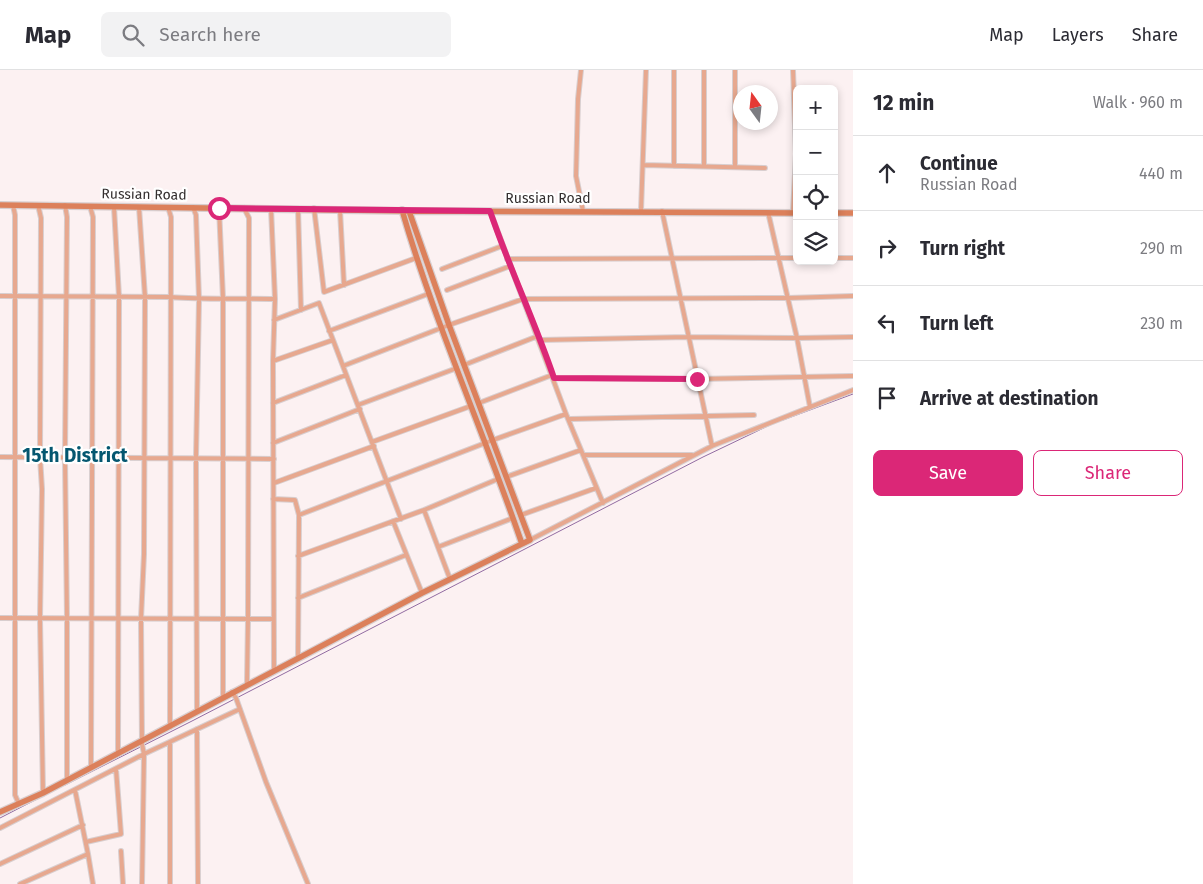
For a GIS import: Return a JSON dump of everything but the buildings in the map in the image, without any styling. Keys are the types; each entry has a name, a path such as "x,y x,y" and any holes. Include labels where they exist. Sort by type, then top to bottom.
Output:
{"street":[{"path":"581,70 578,99 576,176 583,211"},
{"path":"641,211 646,70"},
{"path":"674,70 674,166"},
{"path":"704,70 704,166"},
{"path":"734,167 735,70"},
{"path":"793,70 796,175"},
{"path":"643,165 765,168"},
{"name":"Russian Road","path":"0,205 314,208 409,211 793,212"},
{"path":"38,205 41,218 40,458 42,489 40,619 43,793"},
{"path":"65,205 67,217 65,458 67,779"},
{"path":"13,206 16,216 15,795 19,804"},
{"path":"90,206 93,217 91,767"},
{"path":"114,206 118,297 118,752"},
{"path":"140,206 145,297 144,554 141,619 144,754 142,884"},
{"path":"168,207 171,217 170,727"},
{"path":"192,207 196,215 198,299 196,458 197,712"},
{"path":"219,208 223,298 223,697"},
{"path":"244,208 249,218 247,684"},
{"path":"271,208 275,299 273,361 274,670"},
{"path":"314,208 324,292 416,258"},
{"path":"298,209 301,310"},
{"path":"340,209 344,285"},
{"path":"402,210 428,294 486,443 522,544"},
{"path":"409,211 449,325 530,540"},
{"path":"490,211 566,414 570,419 603,502"},
{"path":"662,212 712,446"},
{"path":"768,212 780,258 810,406"},
{"path":"838,213 853,213"},
{"path":"442,269 502,246"},
{"path":"507,259 793,258"},
{"path":"838,258 853,258"},
{"path":"447,290 510,266"},
{"path":"329,331 428,294"},
{"path":"0,296 275,299"},
{"path":"343,366 449,325 523,300 853,296"},
{"path":"274,320 319,303 401,519"},
{"path":"464,365 539,338 853,337"},
{"path":"273,361 333,340"},
{"path":"273,443 457,368"},
{"path":"273,402 346,375"},
{"path":"479,403 553,377 697,379 853,376"},
{"path":"0,812 43,793 118,752 143,744 247,684 712,446 853,390"},
{"path":"274,483 470,406"},
{"path":"299,515 493,440 566,414"},
{"path":"570,419 754,415"},
{"path":"506,477 581,450"},
{"path":"584,455 694,455"},
{"path":"0,457 274,459"},
{"path":"298,556 393,520 401,519 498,480"},
{"path":"520,515 596,488"},
{"path":"273,499 295,500 299,515 298,658"},
{"path":"424,510 450,579"},
{"path":"438,547 513,518"},
{"path":"393,520 422,593"},
{"path":"298,598 406,555"},
{"path":"0,618 273,619"},
{"path":"233,693 266,782 308,884"},
{"path":"0,828 239,707"},
{"path":"197,729 198,884"},
{"path":"170,742 170,884"},
{"path":"86,842 121,834 116,769"},
{"path":"75,790 86,842 92,884"},
{"path":"0,864 83,826"},
{"path":"120,851 123,884"},
{"path":"20,884 88,854"}],"waterway":[{"path":"783,420 853,394"},
{"path":"65,785 703,457 772,424"},
{"path":"0,818 39,798"}],"district":[{"name":"15th District","path":"75,455"}],"route":[{"path":"219,208 490,211 554,378 697,379"}]}
